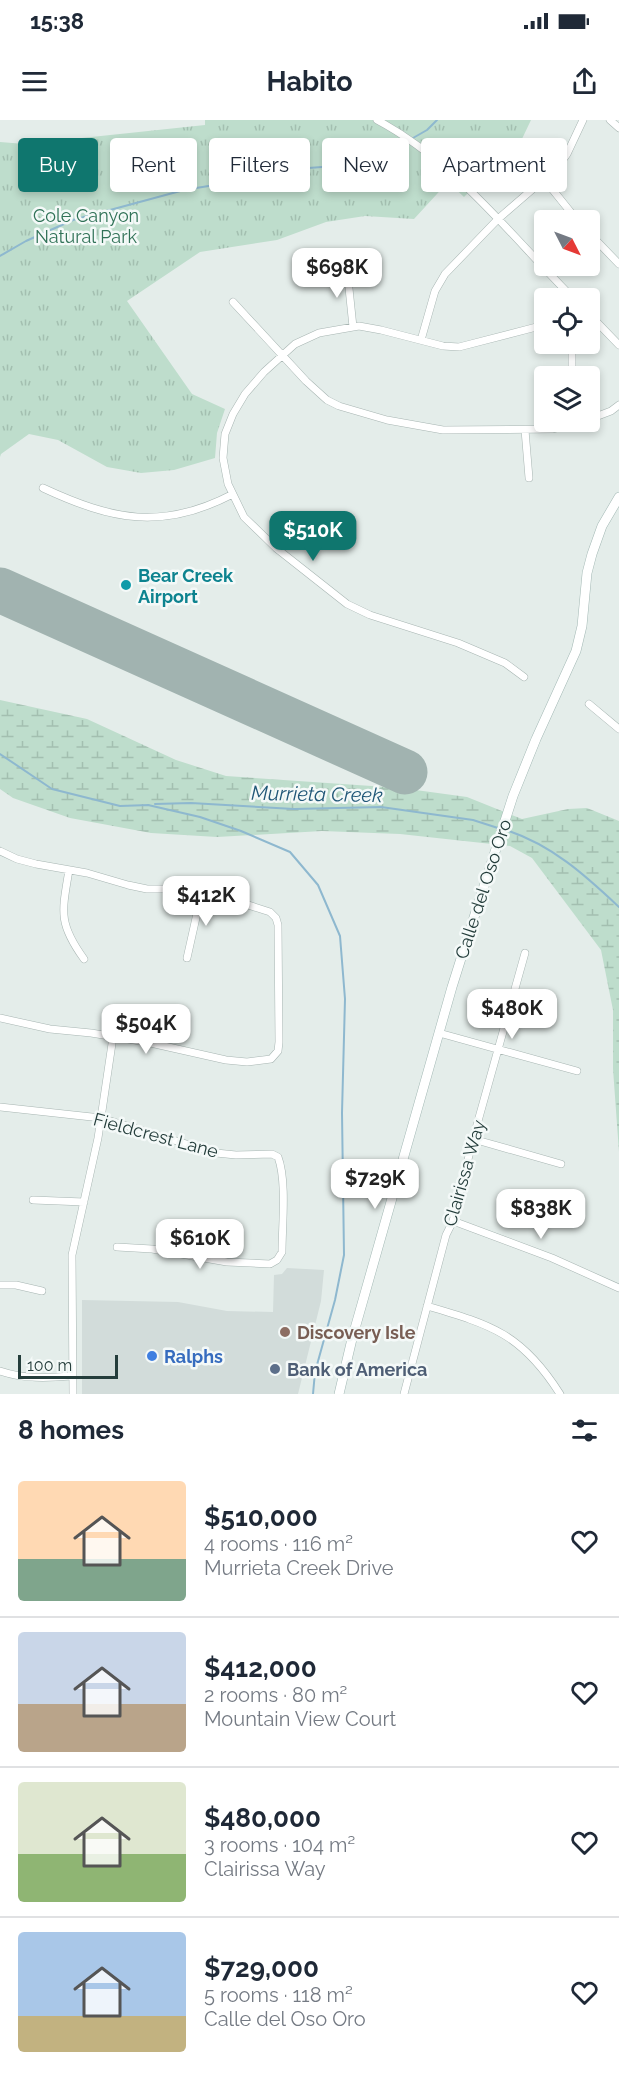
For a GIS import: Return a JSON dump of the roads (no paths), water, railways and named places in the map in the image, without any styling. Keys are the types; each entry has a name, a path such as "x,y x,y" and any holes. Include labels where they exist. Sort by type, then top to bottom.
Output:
{"main road":[{"name":"Calle del Oso Oro","path":"339,1394 352,1339 490,868 513,796 576,651 582,626 587,573 592,554 605,520 619,497"}],"street":[{"path":"377,120 391,127 436,160 473,193 564,288"},
{"path":"567,154 583,120"},
{"path":"610,120 619,128"},
{"path":"421,340 435,291 445,274 498,219 529,192"},
{"path":"554,192 569,210"},
{"path":"600,244 619,264"},
{"path":"346,269 353,327"},
{"path":"233,302 282,356 327,400 339,406 387,420 434,429 534,430"},
{"path":"600,325 619,345"},
{"path":"524,677 505,663 458,643 370,615 347,604 276,549 244,517 228,484 223,458 225,434 245,394 264,372 295,344 319,333 359,326 443,346 459,347 534,328"},
{"path":"600,415 612,411 619,405"},
{"path":"525,430 529,478"},
{"path":"43,488 66,499 127,517 178,515 233,494"},
{"path":"589,704 619,729"},
{"path":"0,851 36,864 87,873 147,889 202,891 270,912 276,918 278,936 278,1051 271,1059 264,1061 226,1060 146,1042 50,1029 0,1018"},
{"path":"69,870 63,901 64,920 67,932 84,959"},
{"path":"187,958 202,891"},
{"name":"Clairissa Way","path":"404,1394 525,953"},
{"path":"440,1033 578,1071"},
{"path":"73,1394 72,1255 102,1118 113,1037"},
{"name":"Fieldcrest Lane","path":"0,1107 102,1118 216,1153 272,1154 278,1157 282,1184 282,1252 277,1260 270,1264 227,1262 152,1249 117,1247"},
{"path":"473,1139 561,1164"},
{"path":"33,1200 84,1202"},
{"path":"453,1221 552,1258 619,1288"},
{"path":"0,1285 16,1285 42,1291"},
{"path":"427,1306 471,1319 505,1334 544,1370 560,1394"},
{"path":"0,1371 35,1378 72,1376"}],"waterway":[{"path":"0,256 26,241 73,220 184,190 295,169 349,165 392,150 427,130 437,120"},
{"name":"Murrieta Creek","path":"0,754 52,789 120,806 149,805"},
{"name":"Murrieta Creek","path":"155,804 191,803 294,809 381,807 473,820 501,829"},
{"path":"148,805 200,817 241,831 290,852 318,885 340,936 345,999 342,1113 344,1255 335,1300 315,1372 313,1394"},
{"name":"Murrieta Creek","path":"506,830 523,836 567,862 619,907"}],"place":[{"name":"Bear Creek Airport","path":"126,585"},
{"name":"Discovery Isle","path":"285,1332"},
{"name":"Ralphs","path":"152,1356"},
{"name":"Bank of America","path":"275,1369"}],"park label":[{"name":"Cole Canyon Natural Park","path":"86,226"}]}
